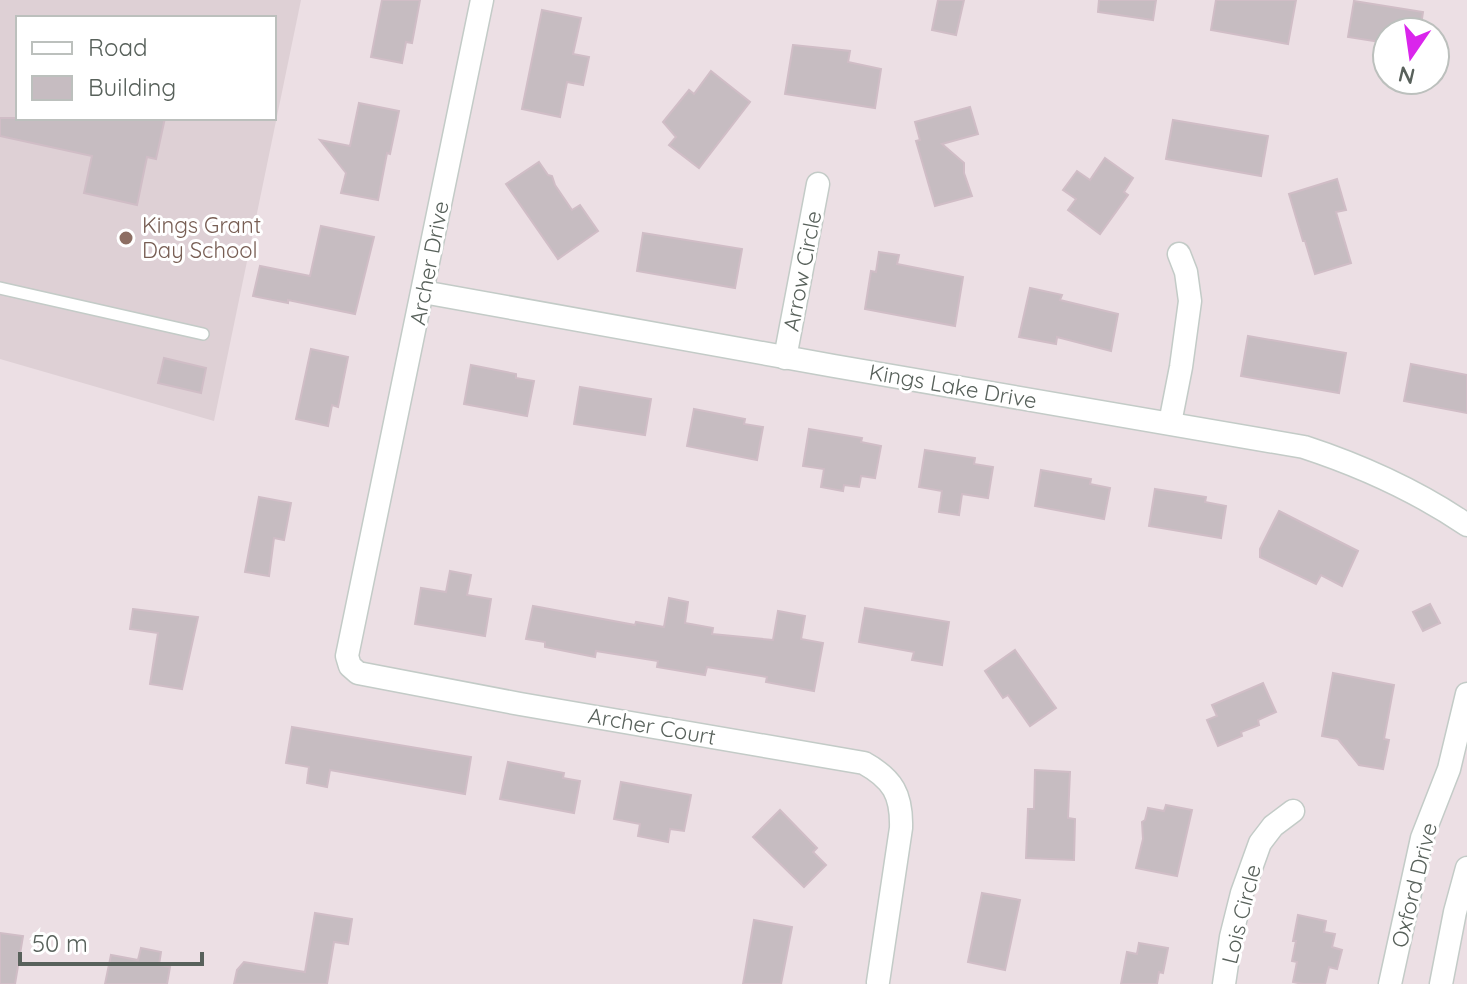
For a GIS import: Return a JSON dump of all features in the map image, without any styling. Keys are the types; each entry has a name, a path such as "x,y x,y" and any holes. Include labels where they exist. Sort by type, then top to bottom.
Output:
{"street":[{"name":"Archer Drive","path":"374,527 482,0"},
{"name":"Arrow Circle","path":"785,358 818,184"},
{"path":"1170,423 1190,301 1186,272 1179,254"},
{"name":"Kings Lake Drive","path":"423,292 1304,447 1347,461 1397,484 1467,525"},
{"name":"Archer Court","path":"374,527 347,656 350,666 358,673 864,763 880,772 894,788 902,809 878,982"},
{"name":"Oxford Drive","path":"1390,984 1422,838 1449,769 1467,694"},
{"name":"Lois Circle","path":"1224,984 1242,893 1260,843 1273,826 1293,811"},
{"path":"1441,984 1467,868"}],"lane":[{"path":"0,288 203,334"}],"shaded area":[{"name":"Kings Grant Day School","path":"0,0 301,0 214,421 0,359"}],"building":[{"path":"382,0 420,0 412,43 406,42 402,63 371,57"},
{"path":"938,0 964,0 956,35 932,30"},
{"path":"1099,0 1156,0 1153,20 1098,12"},
{"path":"1216,0 1296,0 1288,44 1211,30"},
{"path":"1354,1 1423,12 1422,16 1371,16 1371,41 1348,37"},
{"path":"542,10 581,18 573,54 589,57 583,85 567,82 560,117 522,109"},
{"path":"793,45 850,51 848,62 881,69 875,108 785,94"},
{"path":"711,71 750,102 699,168 669,145 676,137 663,122 689,90 694,94"},
{"path":"359,103 399,111 378,200 341,193 346,173 320,140 350,146"},
{"path":"970,107 978,134 942,144 964,163 972,196 935,206 916,141 920,140 915,122"},
{"path":"0,118 165,120 156,159 147,157 137,205 84,193 92,156 0,136"},
{"path":"1173,120 1268,136 1261,176 1166,159"},
{"path":"1105,158 1133,178 1124,192 1128,195 1100,234 1068,210 1076,199 1063,190 1077,171 1090,180"},
{"path":"539,162 552,176 572,210 580,205 598,231 558,259 506,184"},
{"path":"1337,179 1346,210 1336,212 1351,263 1315,274 1289,194"},
{"path":"321,226 374,237 355,314 253,296 260,266 310,276"},
{"path":"643,233 742,249 735,288 637,271"},
{"path":"879,252 899,255 897,264 963,277 955,326 865,309 871,271 876,272"},
{"path":"1030,288 1062,295 1060,300 1118,314 1111,351 1057,337 1056,344 1019,337"},
{"path":"1248,336 1346,353 1339,393 1241,376"},
{"path":"311,349 348,357 338,407 332,405 328,426 296,419"},
{"path":"164,358 206,368 201,393 158,383"},
{"path":"1411,364 1467,375 1467,413 1404,401"},
{"path":"471,365 534,381 527,416 464,404"},
{"path":"580,387 651,399 645,435 574,424"},
{"path":"694,409 745,419 744,424 763,427 757,460 687,446"},
{"path":"809,429 862,438 861,442 881,446 875,478 861,476 859,487 844,485 843,491 821,487 824,469 803,466"},
{"path":"925,450 975,458 974,464 993,467 988,498 962,494 959,515 939,512 942,491 919,487"},
{"path":"1041,470 1091,479 1090,484 1110,488 1104,519 1035,506"},
{"path":"1155,489 1206,497 1205,502 1226,506 1221,538 1149,526"},
{"path":"259,497 291,503 284,540 274,538 269,576 245,572"},
{"path":"1279,511 1358,551 1342,586 1321,575 1316,584 1260,557 1260,549"},
{"path":"450,571 471,575 467,595 491,599 485,636 415,624 421,588 446,592"},
{"path":"669,598 688,602 685,623 713,628 712,634 773,640 778,611 805,616 801,639 823,643 814,691 766,682 767,677 707,667 705,675 657,667 658,661 596,651 595,657 545,647 545,642 526,639 533,606 635,625 636,622 664,627"},
{"path":"1430,604 1440,623 1423,631 1413,612"},
{"path":"865,608 949,622 942,665 912,660 914,652 859,642"},
{"path":"133,609 198,617 182,689 150,684 158,633 130,629"},
{"path":"1015,650 1056,708 1030,726 1008,695 1003,698 985,671"},
{"path":"1333,673 1394,685 1384,739 1389,740 1383,769 1359,765 1338,739 1322,736"},
{"path":"1263,683 1276,712 1258,720 1259,725 1241,732 1242,736 1218,746 1207,720 1217,716 1212,705"},
{"path":"292,727 471,757 465,794 330,770 327,787 307,783 309,767 286,763"},
{"path":"508,762 564,773 563,778 580,781 574,813 500,799"},
{"path":"1035,770 1070,772 1068,818 1075,819 1074,860 1026,858 1028,809 1034,809"},
{"path":"621,782 691,795 684,831 670,829 668,842 638,836 640,824 614,819"},
{"path":"1166,805 1192,810 1177,876 1136,868 1143,839 1142,822 1148,808 1164,811"},
{"path":"780,810 817,848 813,852 826,865 804,887 753,837"},
{"path":"982,893 1020,900 1005,970 968,962"},
{"path":"315,913 352,919 348,944 334,942 327,984 234,984 237,970 244,962 305,972"},
{"path":"1298,915 1326,921 1324,932 1335,934 1332,947 1342,950 1337,969 1329,967 1325,984 1293,982 1297,962 1292,961 1296,941 1293,941"},
{"path":"754,920 792,927 781,984 743,984"},
{"path":"0,933 23,936 15,984 0,984"},
{"path":"1139,943 1168,948 1163,973 1159,972 1157,984 1121,984 1127,952 1137,954"},
{"path":"141,948 161,952 159,965 170,967 167,984 105,984 111,955 138,960"}],"place":[{"name":"Kings Grant Day School","path":"126,238"}]}
